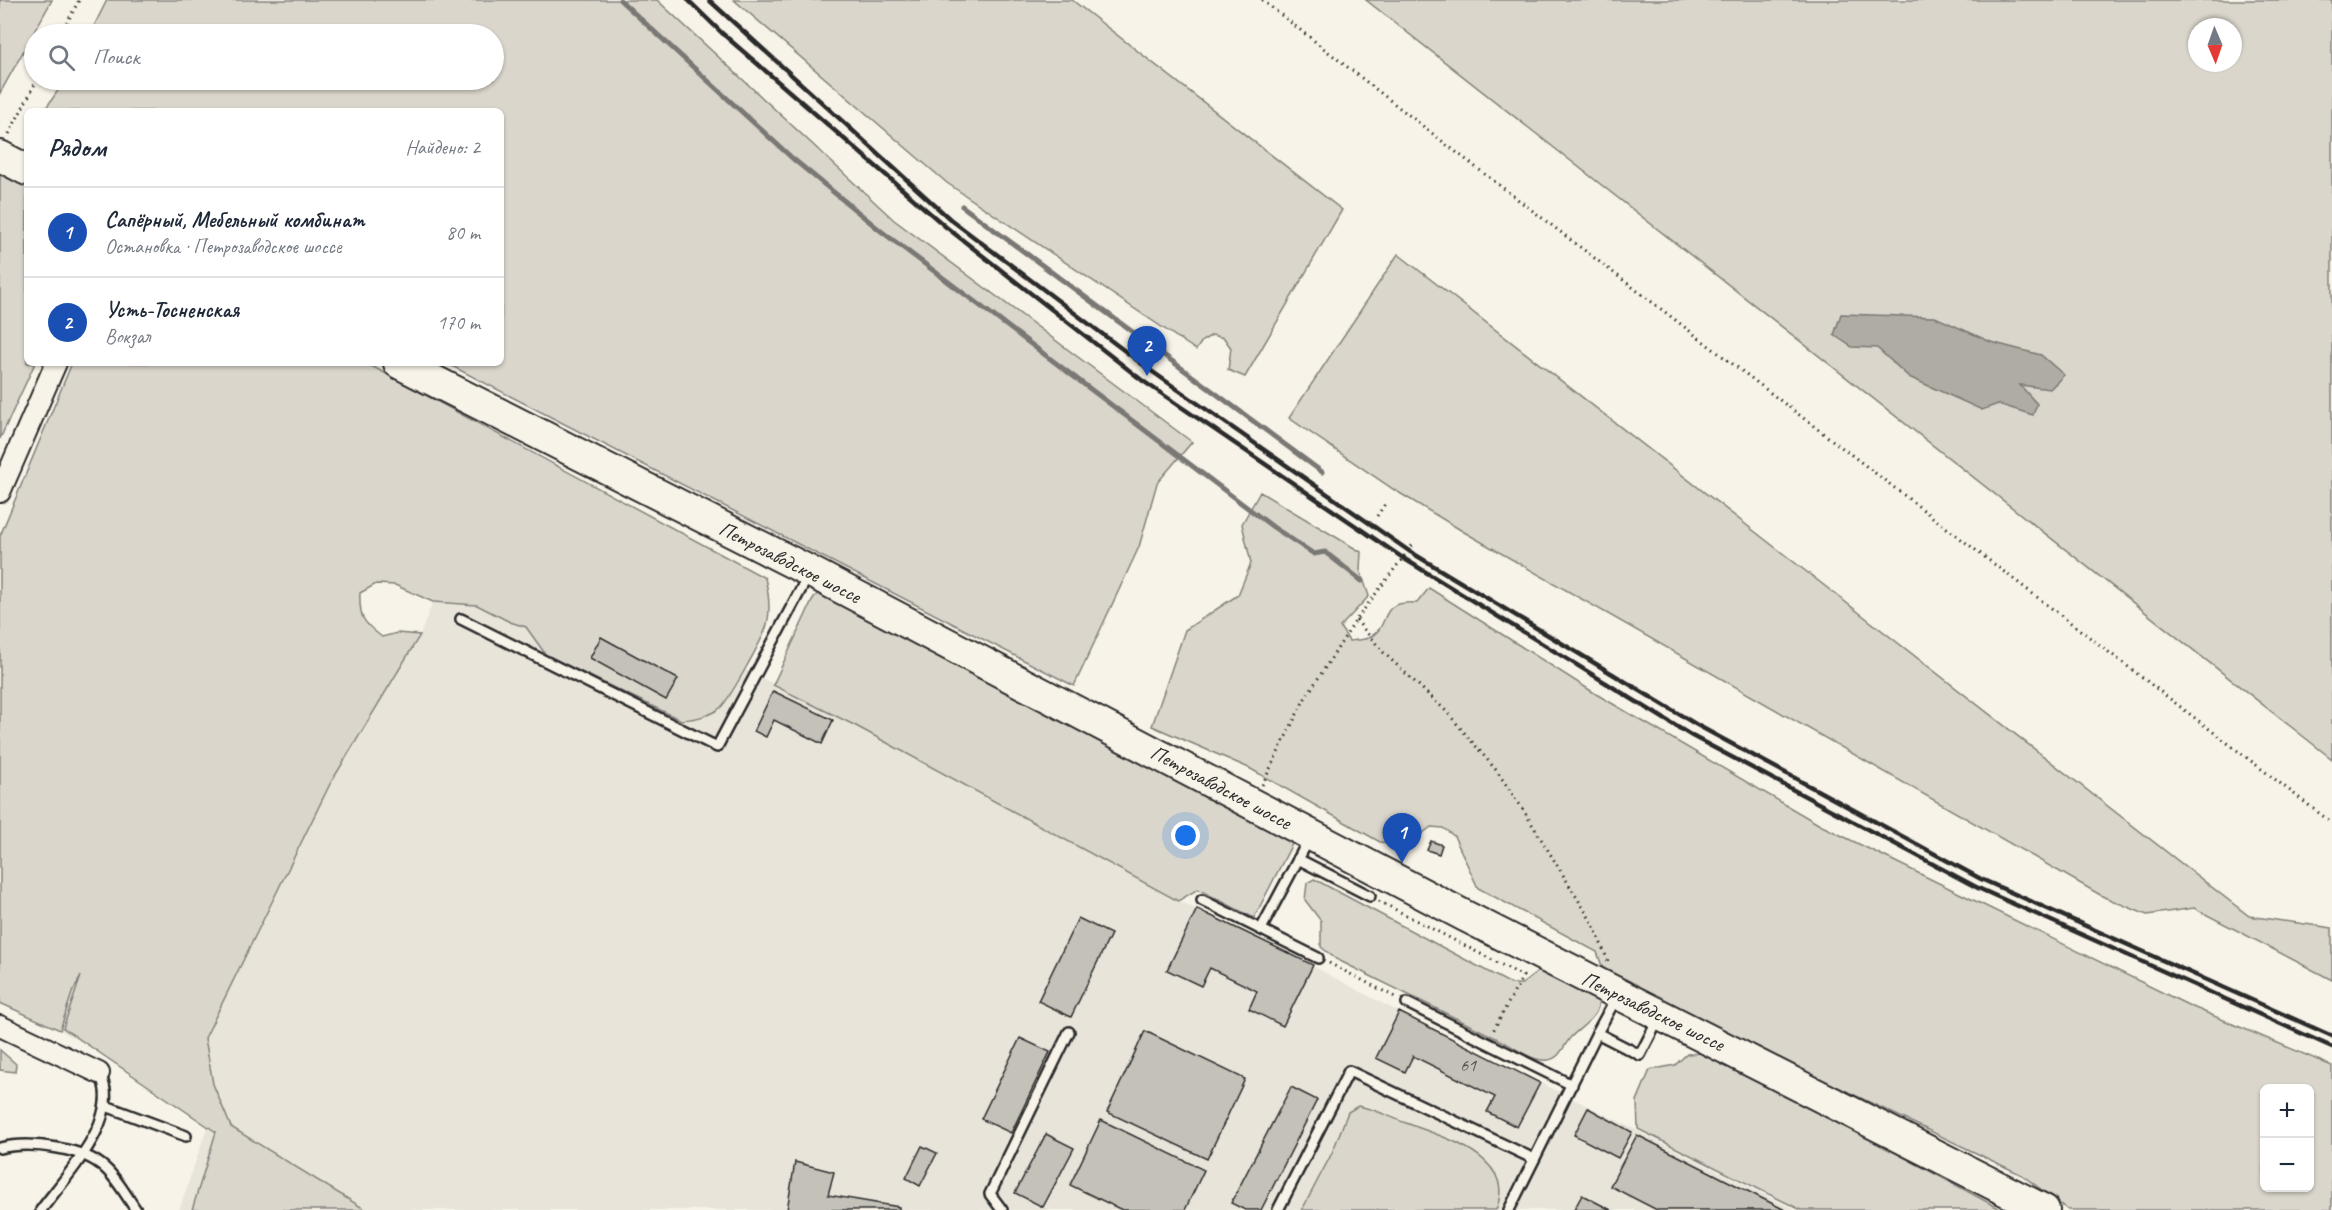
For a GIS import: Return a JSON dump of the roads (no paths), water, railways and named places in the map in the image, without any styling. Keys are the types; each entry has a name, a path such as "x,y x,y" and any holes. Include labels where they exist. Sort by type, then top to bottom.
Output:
{"main road":[{"path":"3,148 24,167"},
{"name":"Петрозаводское шоссе","path":"405,366 811,572 1254,803 1305,846 1475,921 2044,1210"}],"street":[{"path":"0,492 55,366"},
{"path":"0,1026 99,1073"}],"lane":[{"path":"461,619 717,747 811,572"},
{"path":"1261,929 1305,846 1370,896"},
{"path":"1202,900 1318,958"},
{"path":"1509,1210 1618,994"},
{"path":"1407,1003 1572,1085"},
{"path":"1597,1033 1640,1055 1661,1014"},
{"path":"1002,1210 990,1194 1069,1032"},
{"path":"1278,1210 1348,1071 1534,1159"},
{"path":"41,1210 102,1124 106,1106 104,1080 99,1073"},
{"path":"106,1106 186,1136"},
{"path":"0,1148 34,1145 93,1158 107,1169 136,1210"}],"waterway":[{"path":"620,0 792,158 881,231 1273,527 1314,554 1325,552 1362,581"},
{"path":"962,206 1322,472"}],"railway":[{"path":"688,0 723,34 946,227 1143,381 1403,558 1692,736 1978,888 2332,1047"},
{"path":"709,0 950,219 1150,370 1409,551 1697,725 1981,879 2332,1036"}],"place":[{"name":"Усть-Тосненская","path":"1147,376"},
{"name":"Сапёрный, Мебельный комбинат","path":"1402,863"}]}
